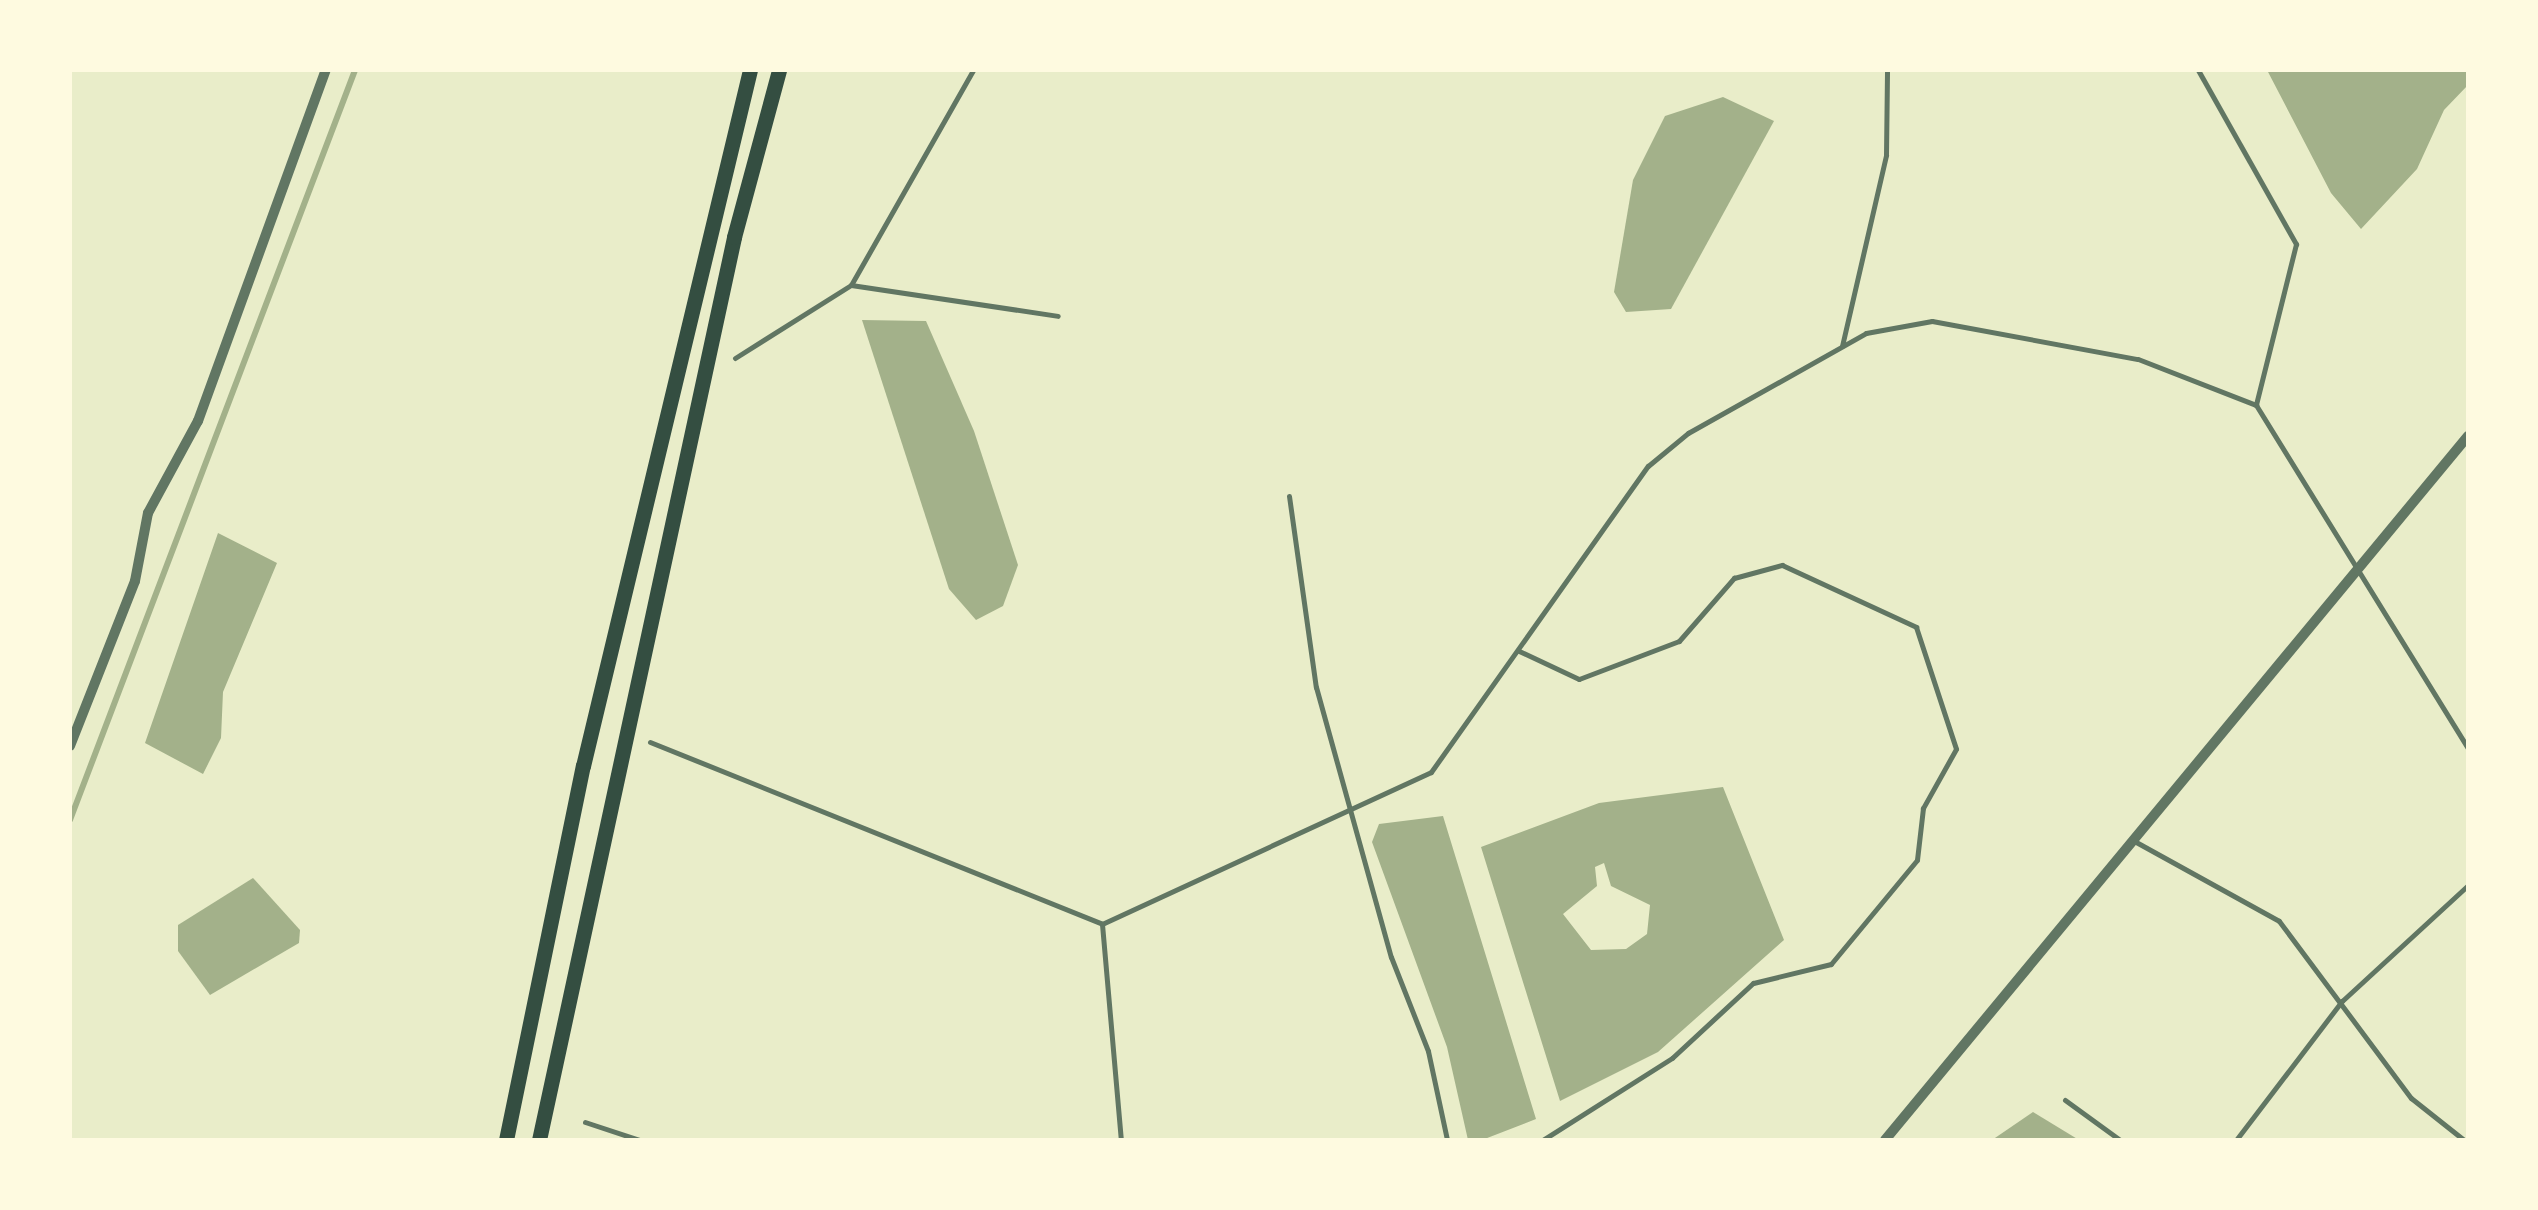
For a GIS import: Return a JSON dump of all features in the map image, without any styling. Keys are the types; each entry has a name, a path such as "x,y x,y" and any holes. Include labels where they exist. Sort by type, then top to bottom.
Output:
{"highway":[{"path":"506,1140 583,766 750,70"},
{"path":"539,1140 734,237 779,70"}],"street":[{"path":"70,746 134,580 148,513 198,421 326,70"},
{"path":"1885,1140 2468,436"}],"lane":[{"path":"736,358 851,285 972,70"},
{"path":"1842,346 1886,156 1887,70"},
{"path":"2198,70 2296,244 2256,405"},
{"path":"851,285 1058,316"},
{"path":"650,742 1102,924 1432,772 1648,466 1688,432 1842,346 1932,321 2138,360 2256,405 2468,748"},
{"path":"1288,496 1316,687 1348,810 1428,1051 1446,1140"},
{"path":"1518,650 1579,678 1680,641 1734,578 1782,564 1916,628 1956,749 1923,808 1917,860 1831,964 1753,983 1672,1058 1543,1140"},
{"path":"2133,840 2279,922 2342,1000 2411,1098 2464,1140"},
{"path":"2236,1140 2342,1000 2468,885"},
{"path":"1102,924 1121,1140"},
{"path":"2065,1100 2120,1140"},
{"path":"585,1122 639,1140"}],"shaded area":[{"path":"2267,70 2468,70 2468,85 2444,110 2417,169 2361,229 2331,193"},
{"path":"1723,97 1774,121 1671,309 1626,312 1614,292 1633,180 1665,116"},
{"path":"862,320 926,321 974,431 1018,565 1003,606 976,620 949,589"},
{"path":"218,533 277,563 223,692 221,738 203,774 145,743"},
{"path":"1723,787 1784,940 1658,1052 1560,1101 1481,847 1599,803","holes":["1604,863 1611,886 1650,905 1647,934 1626,949 1591,950 1563,914 1597,886 1595,867"]},
{"path":"1443,816 1536,1119 1482,1140 1468,1140 1447,1047 1372,842 1379,824"},
{"path":"253,878 300,930 299,943 210,995 178,951 178,925"},
{"path":"2033,1112 2079,1140 1992,1140"}],"waterway":[{"path":"70,820 355,70"}]}
